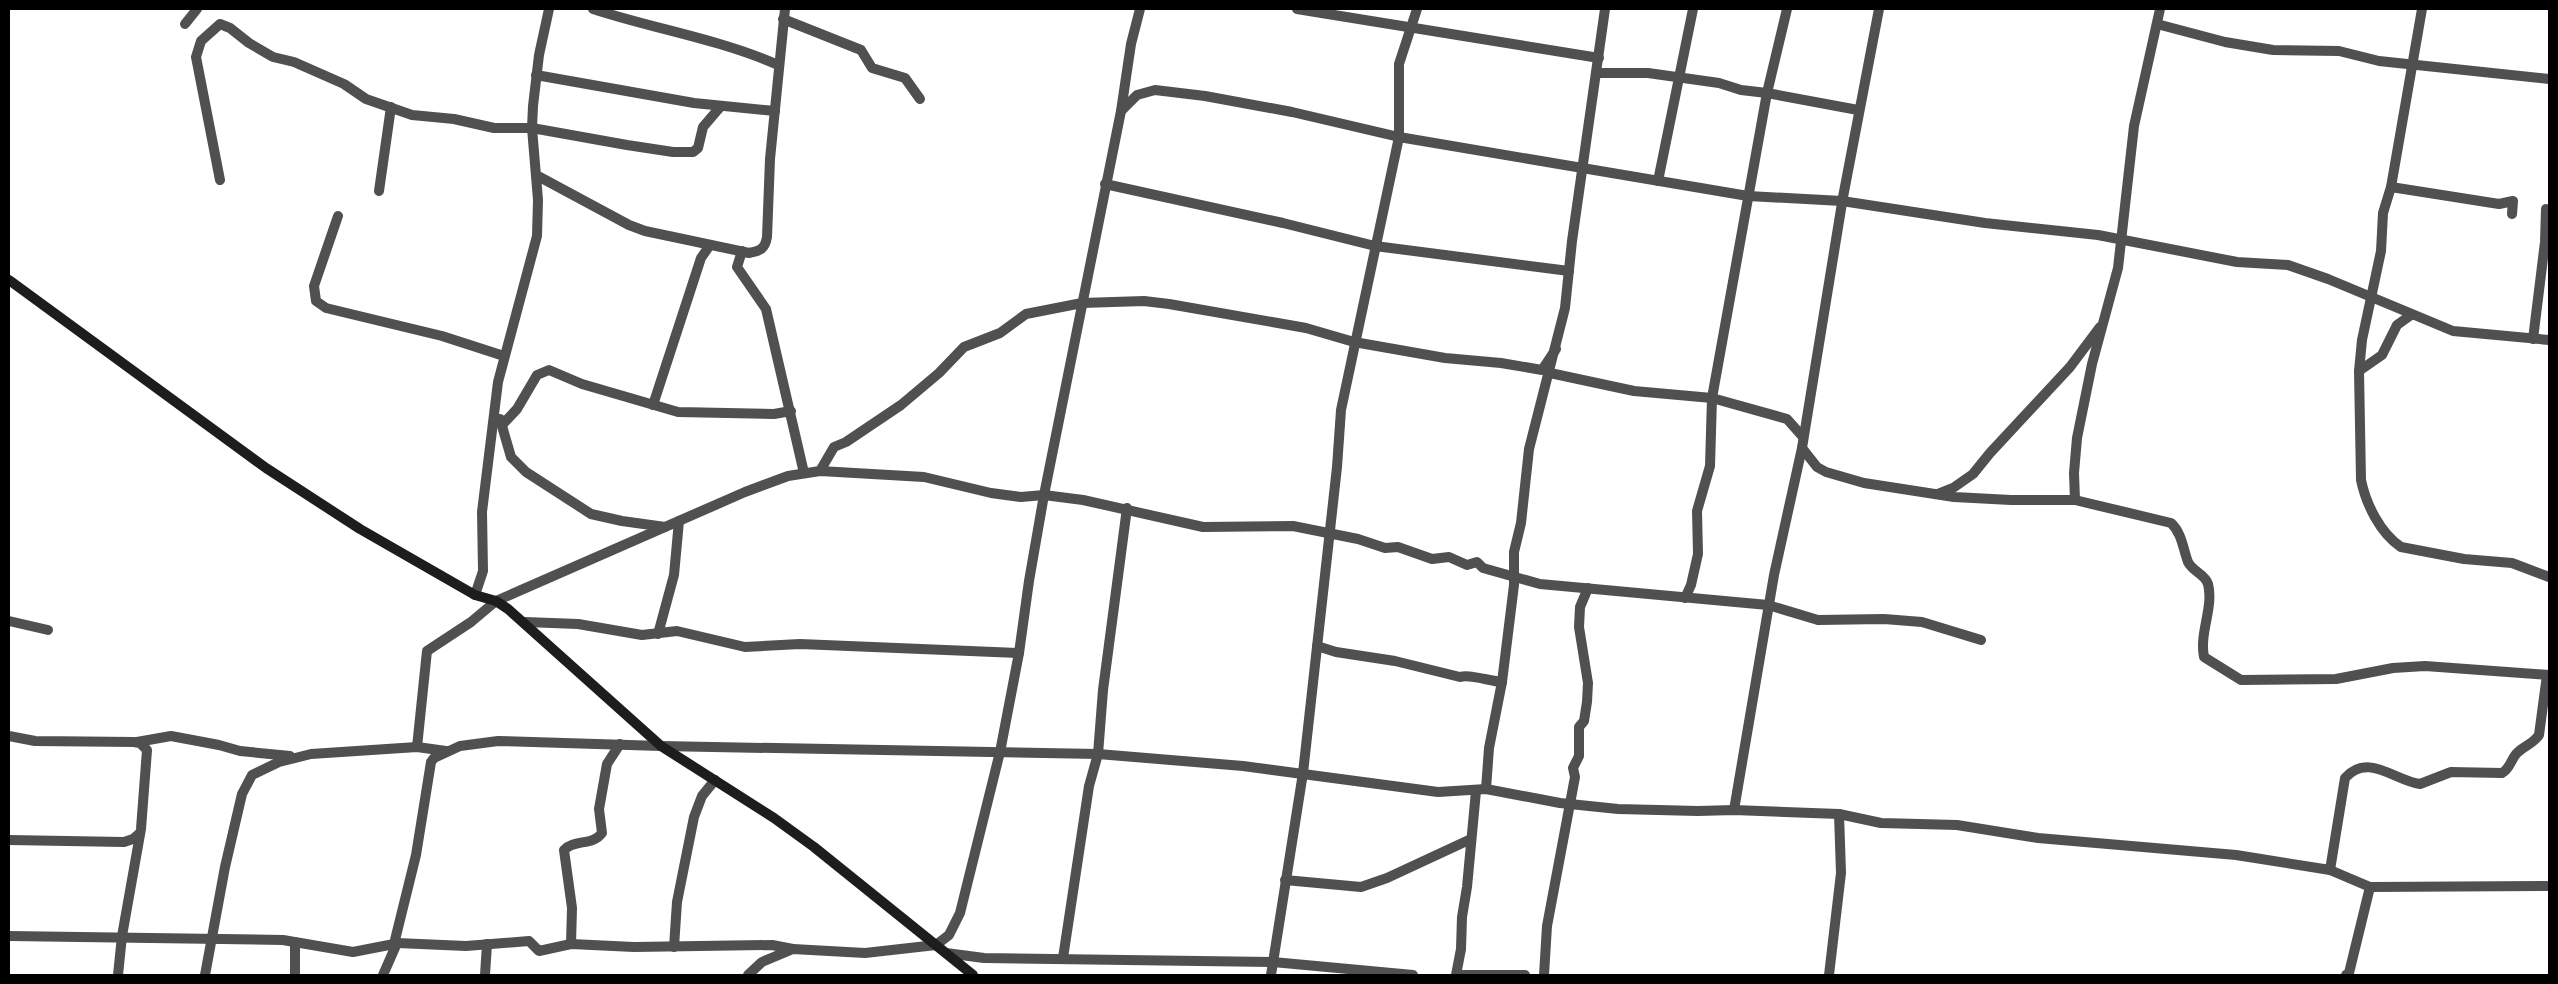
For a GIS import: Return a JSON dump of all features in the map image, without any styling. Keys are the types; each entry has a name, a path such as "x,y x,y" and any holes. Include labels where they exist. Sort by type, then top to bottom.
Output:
{"street":[{"path":"185,24 196,9"},
{"path":"475,595 483,571 482,512 504,356 528,276 537,236 536,175 532,128 536,75 549,9"},
{"path":"593,9 628,21 737,48 778,65"},
{"path":"9,936 122,936 210,941 295,942 353,952 396,944 466,946 529,941 539,950 570,944 582,946 674,947 772,945 793,949 865,952 936,945 949,935 960,913 1000,752 1019,653 1028,581 1044,495 1121,111 1131,44 1140,9"},
{"path":"1297,9 1410,29 1598,58"},
{"path":"1271,975 1303,773 1342,410 1354,342 1399,137 1399,64 1417,9"},
{"path":"1524,975 1456,975 1462,949 1462,917 1471,840 1502,682 1514,585 1516,545 1521,523 1529,449 1550,373 1565,308 1605,9"},
{"path":"1658,181 1693,9"},
{"path":"1685,598 1691,585 1698,554 1698,511 1710,466 1712,398 1767,93 1787,9"},
{"path":"1734,810 1768,605 1803,442 1842,201 1858,110 1879,9"},
{"path":"2075,500 2074,473 2077,438 2092,364 2113,292 2121,242 2131,145 2160,9"},
{"path":"2422,9 2391,187 2382,213 2381,251 2362,340 2359,371 2359,439 2364,493 2372,512 2393,542 2400,547 2464,559 2512,564 2549,577"},
{"path":"536,175 632,226 710,245 742,251 760,251 766,243 770,159 784,14 861,50 872,68 905,78 920,99"},
{"path":"2157,24 2225,42 2273,50 2339,51 2378,61 2414,63 2549,79"},
{"path":"220,180 196,57 201,41 218,25 230,28 249,43 273,57 294,62 344,84 366,99 406,114 454,119 494,128 532,128 673,152 696,152 703,127 721,106"},
{"path":"1596,73 1648,73 1719,83 1741,90 1858,110"},
{"path":"536,75 606,89 721,106 775,111"},
{"path":"1121,111 1137,95 1155,90 1292,112 1399,137 1748,196 1842,201 1985,223 2088,234 2121,242 2237,262 2288,265 2372,297 2411,315 2462,333 2549,340"},
{"path":"379,191 392,108"},
{"path":"1105,184 1284,223 1375,246 1569,271"},
{"path":"2391,187 2500,204 2513,202 2512,214"},
{"path":"2533,339 2545,242 2546,209"},
{"path":"338,216 314,286 316,301 326,308 442,336 504,356"},
{"path":"653,405 701,258 710,245"},
{"path":"742,251 737,267 766,309 804,473"},
{"path":"9,280 266,468 360,529 475,595 496,602 525,622 662,746 814,847 974,975"},
{"path":"820,470 834,446 860,434 901,405 939,373 964,347 1000,333 1026,314 1082,303 1125,300 1161,303 1306,328 1354,342 1445,358 1501,363 1542,370 1556,349"},
{"path":"2359,371 2382,355 2398,325 2411,315"},
{"path":"1937,494 1953,488 1973,474 1990,452 2070,367 2104,321"},
{"path":"502,425 517,409 537,375 546,370 678,412 774,414 791,411"},
{"path":"1550,373 1634,391 1712,398 1787,418 1817,467 1833,475 1937,494 2011,500 2075,500 2167,522 2174,526 2192,568 2206,579 2208,584 2204,657 2236,678 2336,679 2393,668 2424,666 2548,675 2539,735 2534,742 2518,752 2502,773 2451,772 2420,784 2370,767 2361,768 2348,774 2342,791 2330,870"},
{"path":"496,406 508,452 514,461 526,472 584,510 622,521 666,527"},
{"path":"417,747 427,651 471,622 496,602 768,482 820,470 924,477 991,493 1021,497 1044,495 1128,508 1202,527 1294,526 1330,533 1385,548 1398,547 1432,559 1449,557 1467,565 1477,562 1483,568 1540,584 1768,605 1818,620 1884,619 1922,622 1981,640"},
{"path":"1063,958 1089,786 1098,754 1103,690 1128,508"},
{"path":"658,634 674,575 679,521"},
{"path":"1544,975 1545,941 1575,778 1573,768 1579,756 1579,728 1584,721 1587,702 1588,683 1579,628 1580,607 1588,588"},
{"path":"9,622 48,630"},
{"path":"525,622 578,624 642,635 677,631 745,648 800,644 1019,653"},
{"path":"1317,646 1336,652 1395,660 1460,677 1466,675 1482,681 1502,682"},
{"path":"9,736 35,742 80,740 134,742 164,739 171,736 257,754 304,756 417,747 447,751"},
{"path":"383,975 396,944 416,855 431,762 447,751 460,746 498,741 1098,754 1303,773 1438,792 1481,790 1569,804 1618,809 1734,810 1839,814 1880,823 1957,825 2038,838 2236,855 2330,870 2370,887 2549,886"},
{"path":"118,975 122,936 140,833 147,754 145,746 134,742"},
{"path":"570,944 572,908 564,850 569,845 600,836 602,833 599,809 607,764 620,744"},
{"path":"205,975 225,867 246,785 252,775 266,768 279,762 304,756"},
{"path":"674,947 677,902 694,816 699,802 715,780"},
{"path":"1829,975 1842,873 1839,814"},
{"path":"9,840 124,842 140,833"},
{"path":"1285,880 1361,887 1387,878 1471,840"},
{"path":"2351,975 2370,887"},
{"path":"295,942 295,975"},
{"path":"485,975 487,944"},
{"path":"748,975 762,962 793,949"},
{"path":"946,953 984,958 1273,962 1413,975"}]}
